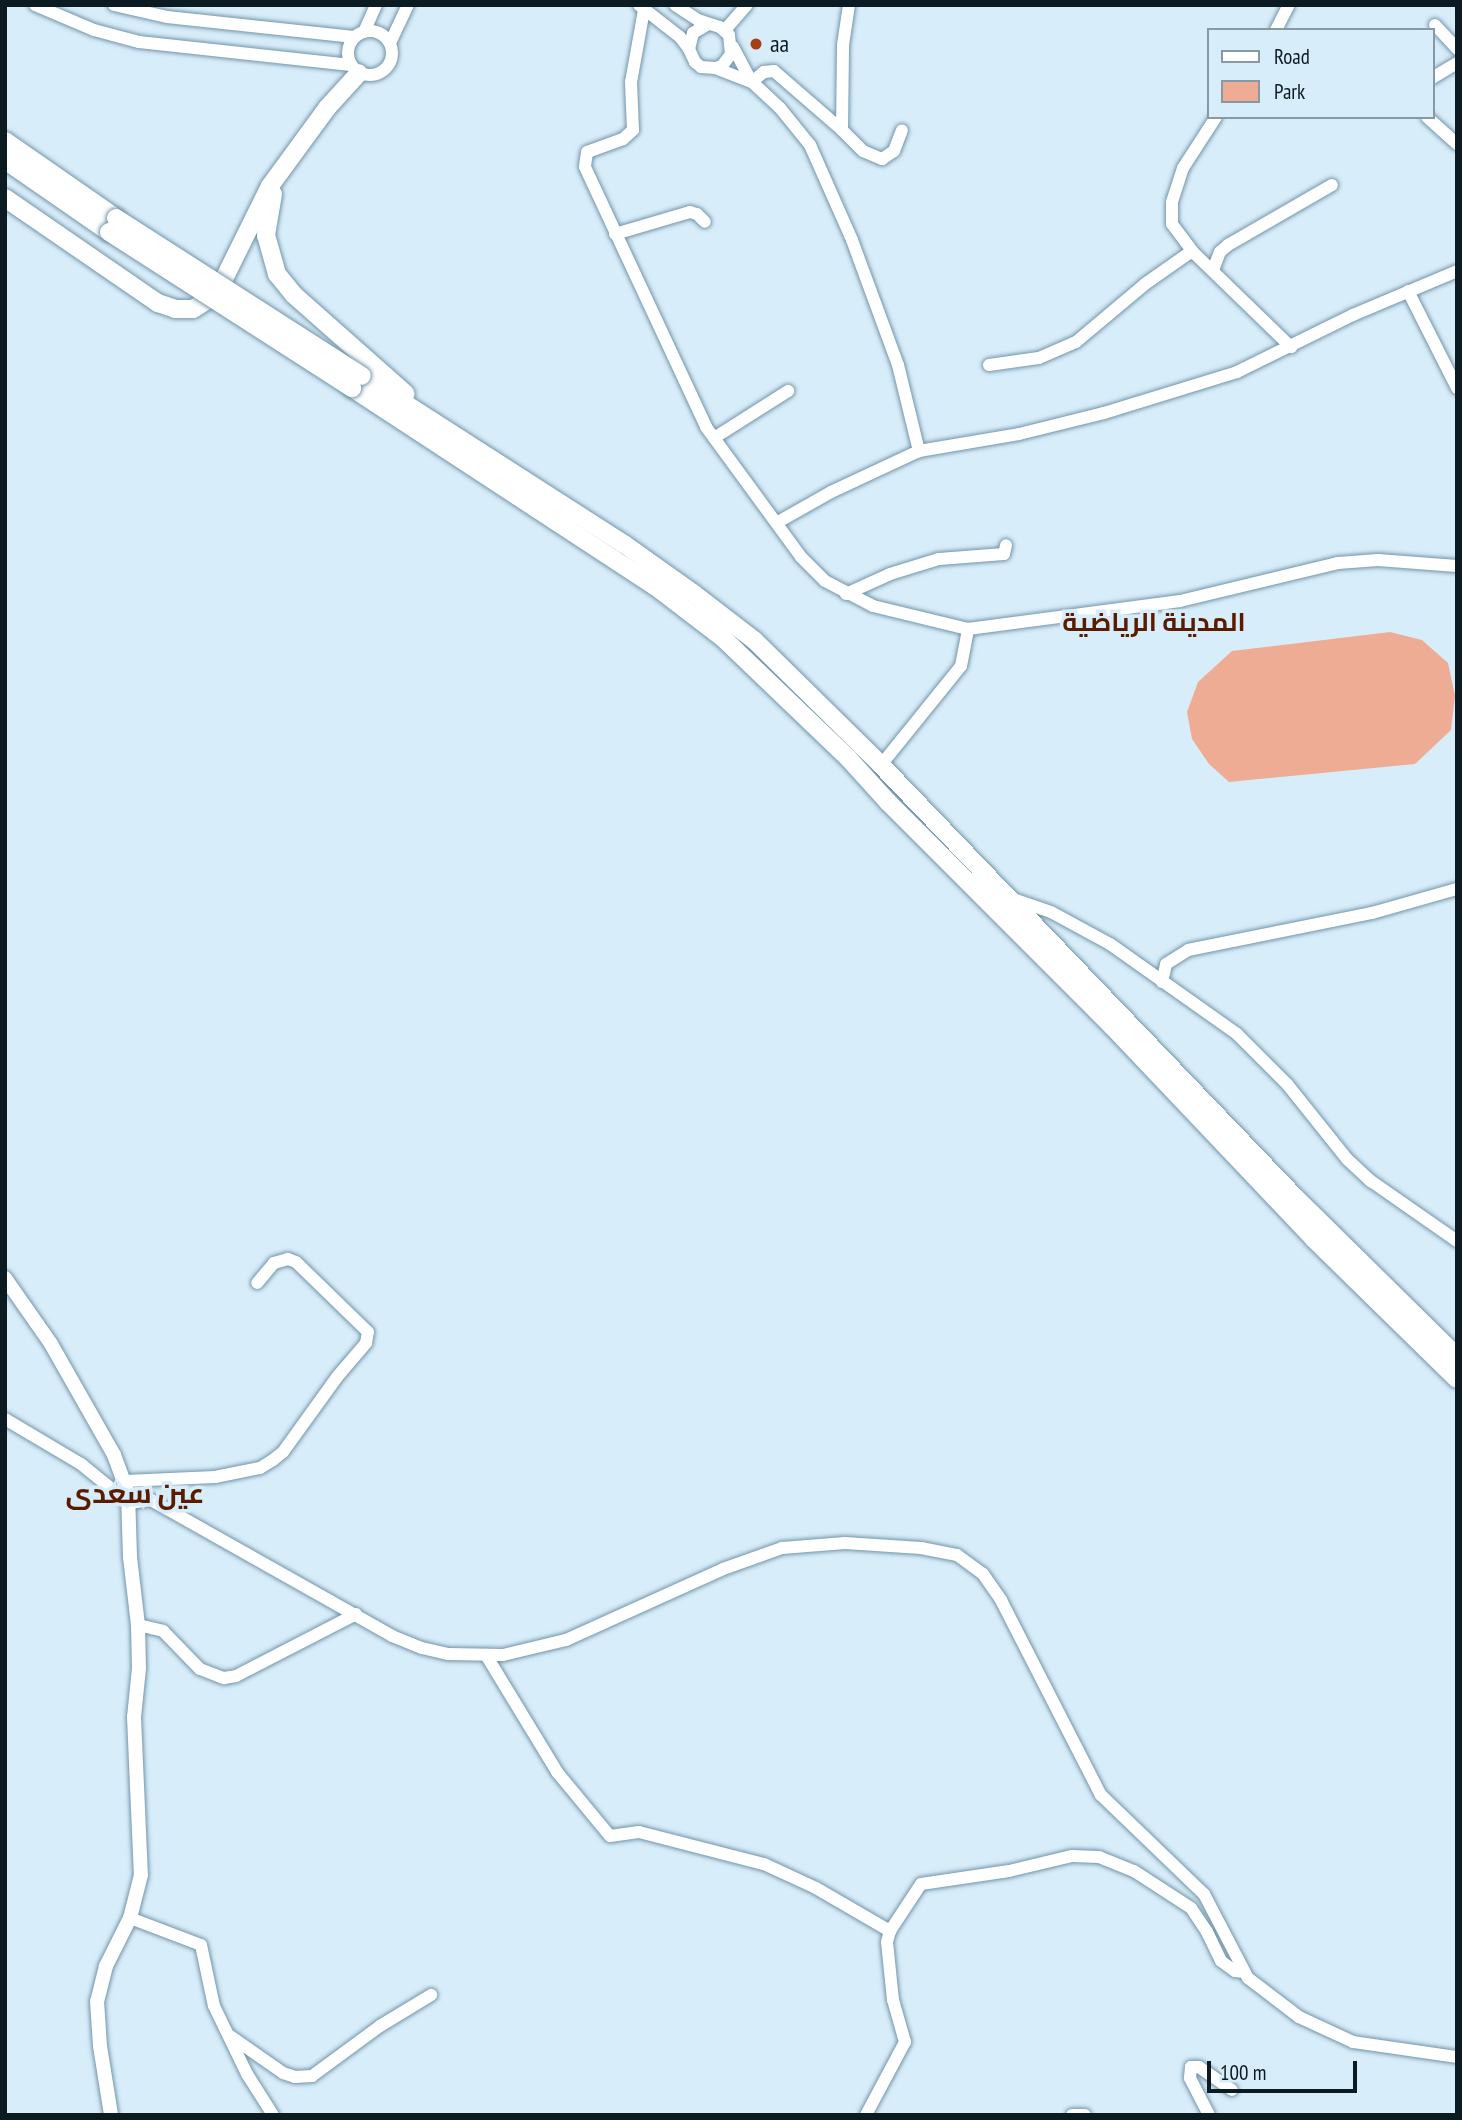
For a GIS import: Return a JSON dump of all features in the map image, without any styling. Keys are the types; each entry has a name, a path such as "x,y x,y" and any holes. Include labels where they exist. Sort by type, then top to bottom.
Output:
{"main road":[{"path":"5,198 158,303 184,310 203,304 219,289 261,201 355,69"},
{"path":"5,141 113,225"},
{"path":"5,160 113,225 357,382 655,586 724,639 849,759 1112,1026 1314,1239 1457,1379"},
{"path":"280,172 266,235 277,274 294,295 456,438"},
{"path":"357,382 456,438 624,544 730,621 881,765 1010,898 1042,937 1296,1198 1457,1357"}],"street":[{"path":"35,5 94,30 139,42 355,69 375,75 382,72 391,59 390,43 408,5"},
{"path":"114,5 167,17 382,34 390,43"},
{"path":"355,69 348,51 376,5"},
{"path":"675,5 708,24 725,30 751,82 799,128 815,154 852,240 895,354 919,451"},
{"path":"725,30 747,5"},
{"path":"842,130 843,45 849,5"},
{"path":"1277,28 1289,5"},
{"path":"733,47 728,61 708,69 695,62 680,37 641,7 631,82 633,130 623,139 591,149 584,158 587,176 665,334 694,404 714,438 810,568 846,594 892,612 968,629 1180,601 1338,563 1378,560 1457,566"},
{"path":"689,49 693,33 708,24"},
{"path":"1435,25 1457,49"},
{"path":"1434,77 1457,63"},
{"path":"715,68 751,82"},
{"path":"751,82 764,72 774,71 863,151 882,159 894,151 902,130"},
{"path":"1215,119 1183,168 1172,202 1172,224 1192,251 1291,347"},
{"path":"1429,119 1457,144"},
{"path":"1213,270 1220,252 1228,245 1332,184"},
{"path":"615,234 690,212 698,214 705,222"},
{"path":"989,365 1039,358 1076,342 1145,284 1192,251"},
{"path":"778,522 831,492 919,451 1019,434 1125,408 1237,372 1408,291 1457,271"},
{"path":"1408,291 1457,388"},
{"path":"714,438 788,391"},
{"path":"846,594 890,574 939,559 1004,554 1006,545"},
{"path":"881,765 961,666 968,629"},
{"path":"1161,982 1166,964 1188,950 1372,913 1457,889"},
{"path":"1010,898 1076,924 1110,944 1255,1049 1347,1158 1371,1181 1457,1241"},
{"path":"125,1481 215,1477 260,1468 273,1461 284,1452 337,1377 366,1343 368,1332 296,1262 288,1259 274,1263 257,1283"},
{"path":"5,1278 51,1343 114,1455 125,1481 129,1503 130,1557 138,1625 139,1668 134,1717 141,1875 130,1918 106,1966 97,2000 100,2046 111,2115"},
{"path":"5,1419 81,1464 129,1503 151,1500 356,1614 422,1648 449,1654 523,1652 566,1640 723,1569 782,1548 845,1543 921,1548 957,1555 982,1574 1001,1600 1101,1795 1204,1894 1244,1972 1266,1994 1292,2012 1353,2042 1457,2057"},
{"path":"138,1625 163,1631 200,1669 224,1678 236,1676 356,1614"},
{"path":"486,1655 557,1772 610,1836 639,1832 764,1864 816,1888 890,1931"},
{"path":"866,2115 905,2042 889,1971 890,1931 921,1884 1088,1855 1134,1871 1191,1908 1222,1961 1235,1971 1244,1972"},
{"path":"130,1918 201,1945 207,1964 211,1996 247,2074 273,2115"},
{"path":"230,2035 283,2073 295,2077 312,2076 380,2026 431,1995"},
{"path":"1209,2115 1190,2078 1191,2067 1199,2067 1232,2090"},
{"path":"1072,2115 1085,2115"}],"green space":[{"path":"1390,632 1422,640 1448,663 1455,696 1451,730 1415,764 1229,782 1209,764 1192,739 1187,712 1198,682 1232,651"}],"place":[{"name":"aa","path":"756,44"}],"district":[{"name":"المدينة الرياضية","path":"1154,622"},
{"name":"عين سعدى","path":"135,1493"}]}
